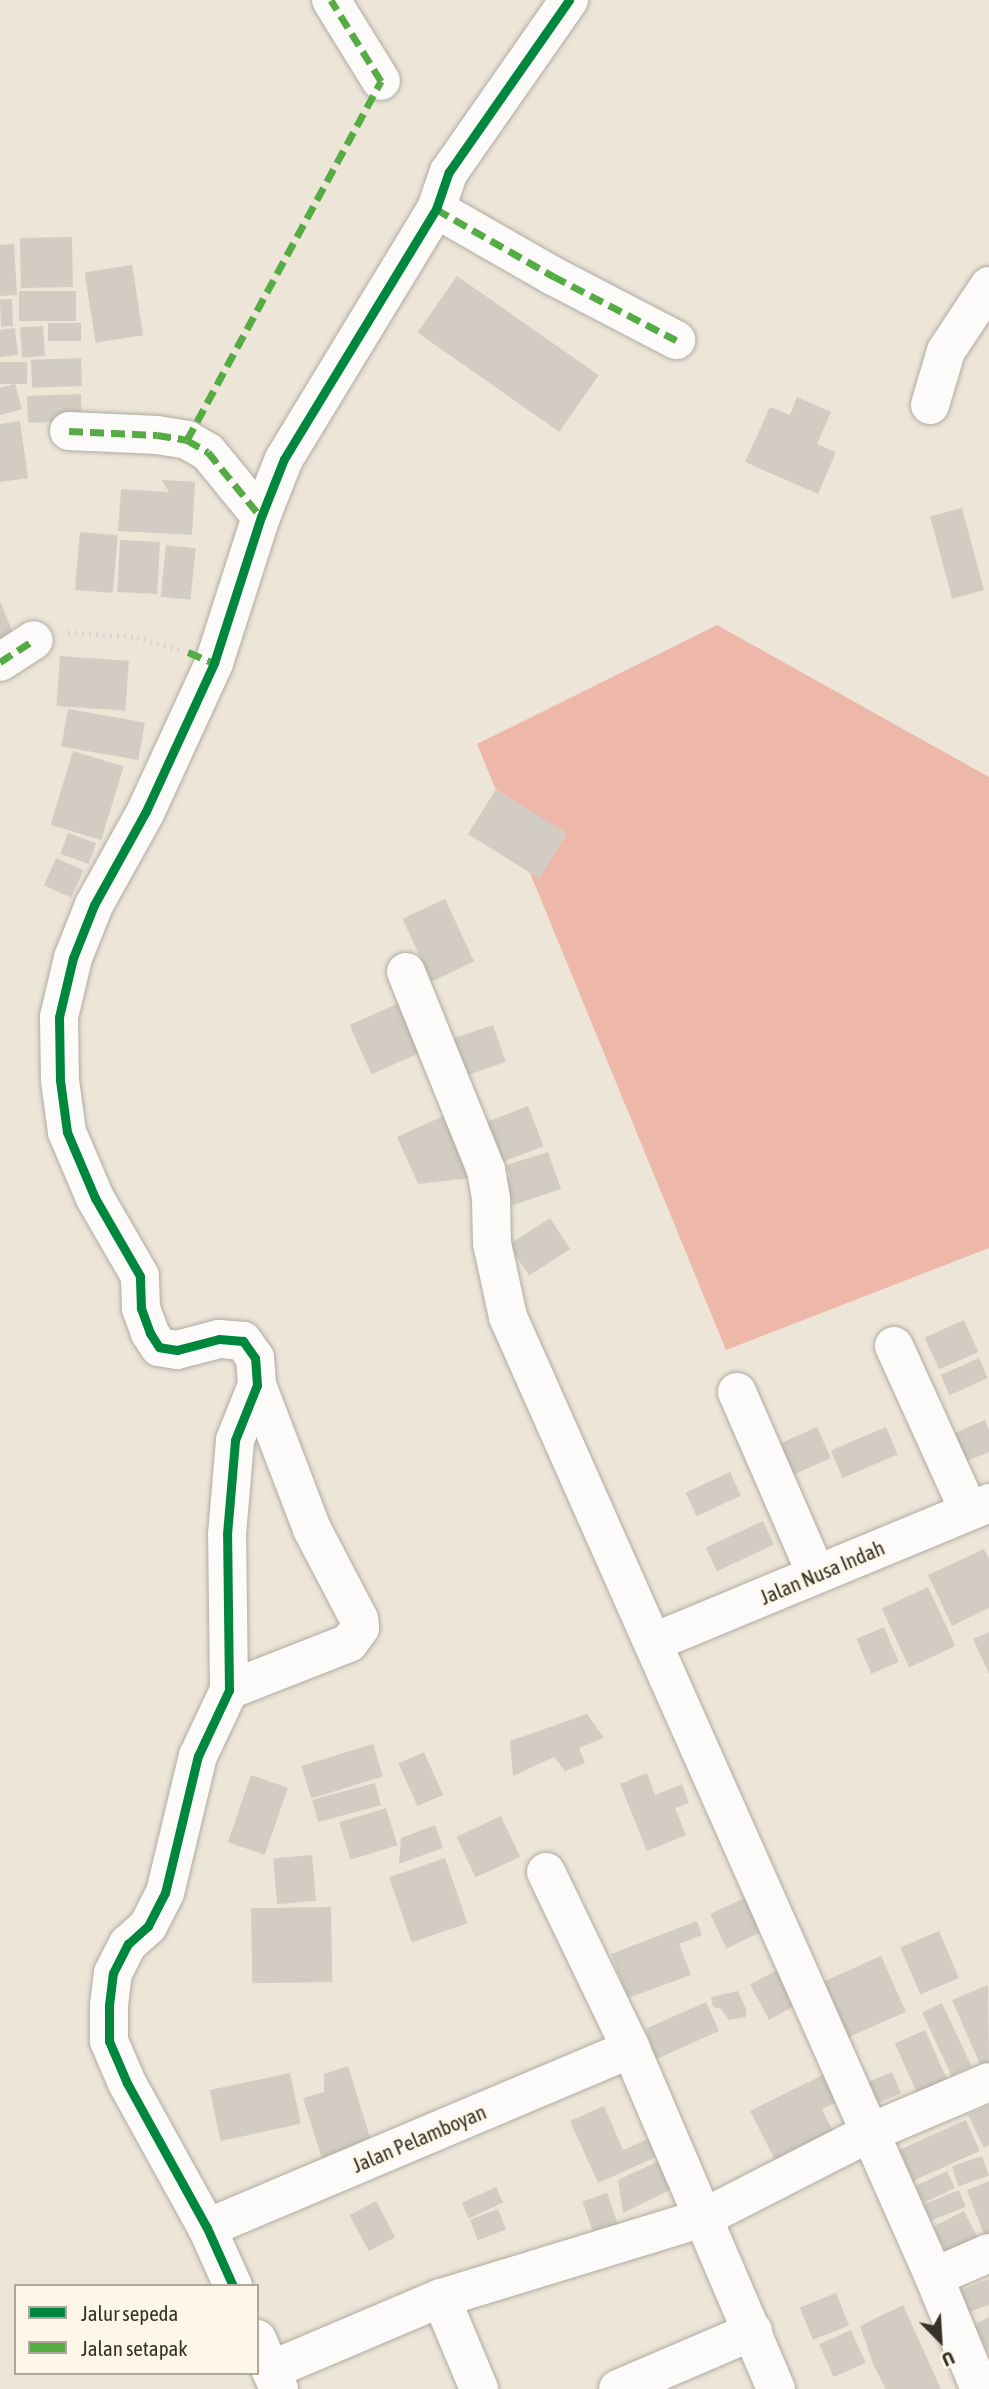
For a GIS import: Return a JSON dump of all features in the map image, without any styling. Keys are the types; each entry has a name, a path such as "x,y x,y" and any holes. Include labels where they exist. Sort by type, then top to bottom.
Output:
{"street":[{"path":"331,0 381,81"},
{"path":"229,1690 349,1643 360,1628 359,1619 312,1529 257,1385 255,1358 243,1341 219,1339 177,1350 159,1347 141,1308 140,1276 95,1198 68,1132 60,1080 59,1017 73,958 94,905 146,811 201,658 284,459 436,209 449,172 569,0"},
{"path":"436,209 553,276 676,340"},
{"path":"930,405 946,351 989,286"},
{"path":"69,431 157,435 187,440 208,452 261,517"},
{"path":"0,662 34,640"},
{"path":"406,972 486,1170 491,1199 492,1243 508,1317 934,2277 980,2389"},
{"path":"894,1346 979,1507"},
{"path":"232,2284 207,2228 127,2083 109,2041 108,2005 113,1973 128,1944 148,1926 166,1893 198,1756 229,1690 227,1534 235,1440 257,1385"},
{"path":"737,1392 816,1574"},
{"name":"Jalan Nusa Indah","path":"654,1642 979,1507"},
{"path":"546,1872 631,2049 776,2389"},
{"name":"Jalan Pelamboyan","path":"207,2228 631,2049"},
{"path":"269,2366 441,2298 703,2218 869,2133 989,2082"},
{"path":"934,2277 989,2253"},
{"path":"441,2298 478,2389"},
{"path":"618,2389 753,2332"}],"path":[{"path":"34,640 65,631 137,637 201,658"}],"shaded area":[{"path":"717,625 989,777 989,1248 726,1350 477,744"}],"building":[{"path":"72,237 73,287 21,288 20,238"},
{"path":"14,244 17,295 0,296 0,245"},
{"path":"132,265 143,335 96,343 85,273"},
{"path":"457,276 599,375 559,432 417,333"},
{"path":"19,291 76,291 76,321 19,321"},
{"path":"0,299 12,299 13,326 1,326"},
{"path":"48,323 81,323 81,341 48,341"},
{"path":"43,326 45,356 22,358 20,328"},
{"path":"15,328 18,355 0,357 0,330"},
{"path":"81,358 82,386 32,388 31,360"},
{"path":"0,362 27,362 27,384 0,384"},
{"path":"15,384 22,409 0,415 0,388"},
{"path":"81,394 82,421 28,423 27,396"},
{"path":"797,397 831,412 817,444 836,452 818,494 745,462 770,407 790,415"},
{"path":"20,421 28,478 0,482 0,424"},
{"path":"162,480 195,482 192,535 118,531 121,489 169,492"},
{"path":"962,508 984,590 952,599 930,517"},
{"path":"80,532 118,535 113,593 75,590"},
{"path":"120,540 160,542 157,594 117,592"},
{"path":"166,545 196,548 190,600 161,597"},
{"path":"0,601 17,643 0,650"},
{"path":"60,656 129,661 125,711 57,706"},
{"path":"68,709 145,723 138,760 61,746"},
{"path":"73,751 124,766 101,840 50,825"},
{"path":"496,789 567,834 539,878 468,834"},
{"path":"68,833 96,843 89,864 60,854"},
{"path":"56,858 83,870 71,898 44,885"},
{"path":"445,899 474,962 432,981 402,919"},
{"path":"408,999 430,1048 371,1074 350,1025"},
{"path":"493,1025 506,1062 456,1079 443,1042"},
{"path":"528,1106 543,1146 493,1165 478,1125"},
{"path":"443,1116 471,1178 418,1184 397,1137"},
{"path":"548,1152 561,1189 513,1205 505,1179 510,1177 506,1165"},
{"path":"550,1218 570,1249 529,1276 509,1245"},
{"path":"964,1320 978,1352 939,1369 925,1337"},
{"path":"979,1358 988,1378 950,1395 941,1375"},
{"path":"985,1420 989,1430 989,1452 962,1463 950,1435"},
{"path":"817,1427 831,1458 783,1479 769,1448"},
{"path":"886,1427 898,1455 842,1478 831,1450"},
{"path":"730,1472 741,1496 697,1516 686,1493"},
{"path":"763,1521 774,1545 717,1571 706,1548"},
{"path":"984,1549 989,1559 989,1608 952,1626 928,1575"},
{"path":"928,1587 955,1646 909,1667 882,1609"},
{"path":"884,1627 899,1662 871,1674 856,1639"},
{"path":"989,1632 989,1674 973,1639"},
{"path":"587,1714 604,1738 579,1748 585,1763 565,1771 554,1757 513,1776 510,1741"},
{"path":"373,1744 383,1777 311,1798 301,1766"},
{"path":"424,1752 443,1795 418,1806 398,1763"},
{"path":"647,1773 655,1795 682,1784 689,1803 675,1808 686,1835 647,1851 620,1784"},
{"path":"251,1775 288,1788 265,1855 228,1842"},
{"path":"375,1783 381,1805 318,1822 312,1800"},
{"path":"386,1808 397,1845 351,1860 339,1822"},
{"path":"501,1816 520,1857 476,1877 457,1837"},
{"path":"435,1825 443,1848 399,1864 401,1838"},
{"path":"312,1855 316,1901 277,1904 273,1858"},
{"path":"445,1858 467,1923 412,1942 389,1877"},
{"path":"751,1895 767,1929 726,1948 710,1914"},
{"path":"331,1907 332,1982 252,1983 251,1908"},
{"path":"697,1921 702,1935 679,1944 691,1975 628,1998 611,1954"},
{"path":"939,1931 959,1978 920,1994 900,1947"},
{"path":"881,1956 906,2012 847,2038 823,1982"},
{"path":"781,1968 800,2003 769,2020 750,1984"},
{"path":"988,1985 989,2068 983,2071 952,2000"},
{"path":"738,1991 746,2009 746,2017 729,2020 721,2009 713,2007 711,1997"},
{"path":"706,2002 719,2031 650,2062 647,2028"},
{"path":"942,2003 972,2066 952,2076 922,2012"},
{"path":"925,2030 948,2082 918,2095 895,2043"},
{"path":"348,2066 373,2147 323,2162 303,2098 324,2092 324,2074"},
{"path":"892,2072 901,2093 872,2106 863,2085"},
{"path":"290,2073 301,2124 221,2141 210,2090"},
{"path":"827,2073 841,2100 822,2109 837,2140 779,2168 750,2111"},
{"path":"989,2105 989,2145 984,2148 968,2115"},
{"path":"604,2106 623,2150 648,2139 656,2157 598,2183 570,2121"},
{"path":"966,2120 980,2151 913,2181 899,2150"},
{"path":"982,2156 989,2176 959,2186 952,2166"},
{"path":"663,2159 676,2187 623,2213 618,2180"},
{"path":"947,2171 955,2188 923,2203 915,2186"},
{"path":"989,2181 989,2247 967,2190"},
{"path":"496,2187 503,2202 469,2218 462,2203"},
{"path":"959,2190 966,2207 926,2223 919,2206"},
{"path":"607,2193 620,2231 595,2239 582,2201"},
{"path":"376,2201 395,2237 369,2251 350,2215"},
{"path":"498,2209 506,2230 478,2240 470,2220"},
{"path":"964,2211 983,2248 952,2264 933,2227"},
{"path":"989,2279 989,2305 966,2313 958,2291"},
{"path":"836,2293 849,2325 813,2340 800,2308"},
{"path":"903,2305 941,2389 886,2389 874,2366 860,2326"},
{"path":"989,2317 989,2355 974,2325"},
{"path":"851,2330 866,2363 834,2377 819,2344"}],"marked path":[{"path":"187,440 381,81 331,0"},
{"path":"436,209 553,276 676,340"},
{"path":"69,431 157,435 187,440 208,452 261,517"},
{"path":"0,662 34,640"},
{"path":"188,652 214,663"}],"cycle path":[{"path":"232,2284 207,2228 127,2083 109,2041 109,2005 113,1973 128,1944 148,1926 165,1893 198,1756 229,1690 227,1534 235,1440 257,1385 255,1358 243,1341 219,1339 177,1350 159,1347 150,1333 141,1308 140,1276 95,1198 67,1132 60,1080 59,1017 73,958 94,905 146,811 214,663 261,517 284,459 436,209 449,172 569,0"}]}
